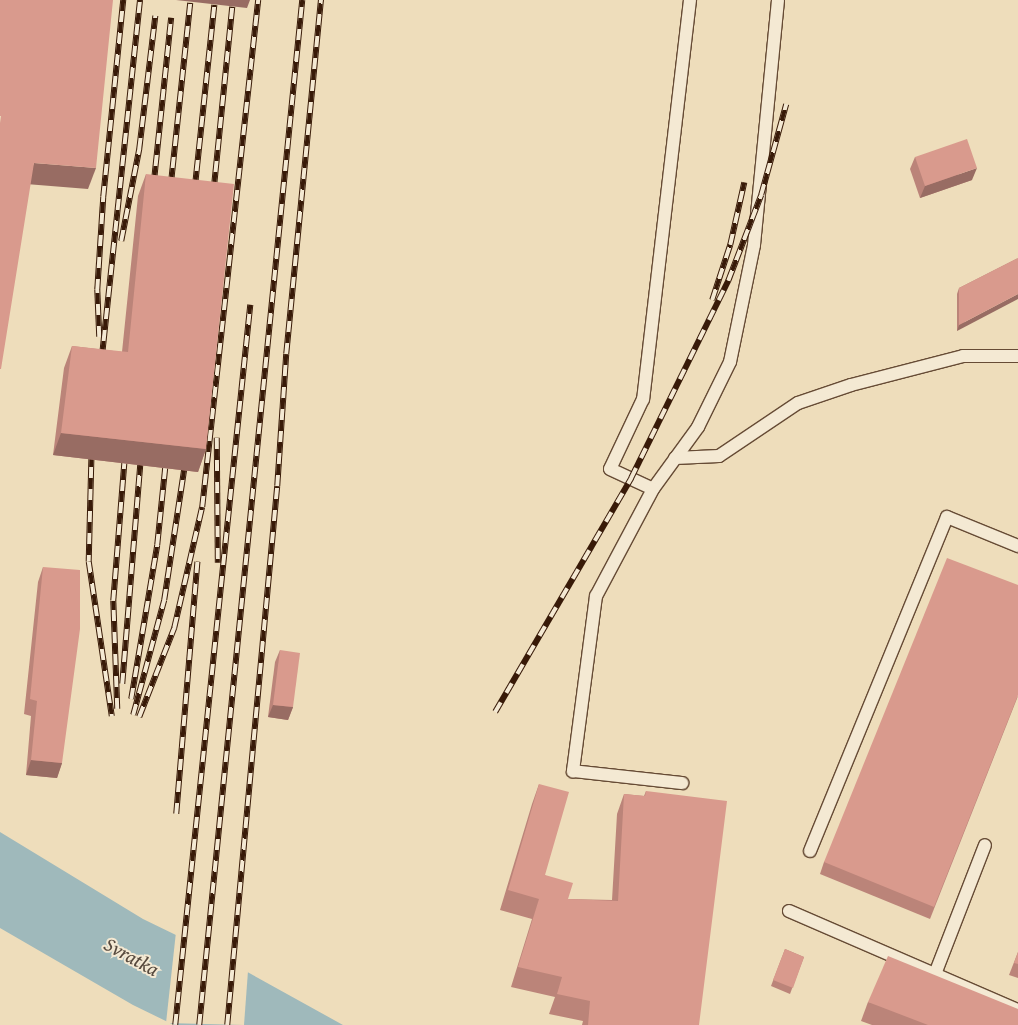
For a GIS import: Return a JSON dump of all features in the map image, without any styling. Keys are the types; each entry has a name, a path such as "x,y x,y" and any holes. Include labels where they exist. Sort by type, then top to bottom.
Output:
{"lane":[{"path":"653,489 610,469 642,398 690,0"},
{"path":"682,783 573,771 596,596 653,489 698,427 730,362 743,313 754,245 778,0"},
{"path":"675,458 719,456 798,403 851,385 954,357 984,354 1018,356"},
{"path":"810,851 948,517 1018,546"},
{"path":"935,974 985,845"},
{"path":"789,911 1018,1010"}],"water":[{"name":"Svratka","path":"0,832 143,919 213,953 343,1025 174,1025 133,1005 0,928"}],"pier":[{"path":"176,932 248,971 244,1025 166,1023"}],"building":[{"path":"0,0 113,0 96,168 34,163 1,369 0,369"},
{"path":"967,139 977,168 925,186 915,157"},
{"path":"146,174 234,184 206,449 61,433 72,346 128,352"},
{"path":"1018,258 1018,294 959,325 959,288"},
{"path":"947,558 1018,585 1018,695 934,907 824,862"},
{"path":"43,567 80,570 80,629 62,763 31,760 37,701 30,699"},
{"path":"280,650 300,653 293,707 273,705"},
{"path":"539,784 569,792 545,875 573,883 568,899 618,901 624,794 645,796 646,791 727,801 699,1025 588,1025 590,1001 557,994 562,977 518,967 539,899 508,890"},
{"path":"785,949 804,957 793,988 773,980"},
{"path":"1018,952 1018,964 1014,963"},
{"path":"888,956 1018,1009 1018,1025 928,1025 868,1002"}],"railway":[{"path":"99,337 97,290 103,197 123,0"},
{"path":"101,363 140,0"},
{"path":"139,717 174,628 202,507 258,0"},
{"path":"199,1025 302,0"},
{"path":"227,1025 277,486 286,354 321,0"},
{"path":"170,190 190,3"},
{"path":"194,193 214,5"},
{"path":"213,194 232,7"},
{"path":"121,241 139,149 155,16"},
{"path":"153,188 171,18"},
{"path":"495,712 631,478 728,281 761,195 786,104"},
{"path":"712,300 730,245 744,183"},
{"path":"175,1025 250,305"},
{"path":"217,438 218,563"},
{"path":"92,445 89,562 112,716"},
{"path":"117,709 113,601 124,463"},
{"path":"122,684 140,465"},
{"path":"131,699 157,545 165,468"},
{"path":"133,715 164,600 184,470"},
{"path":"176,814 197,562"}]}
